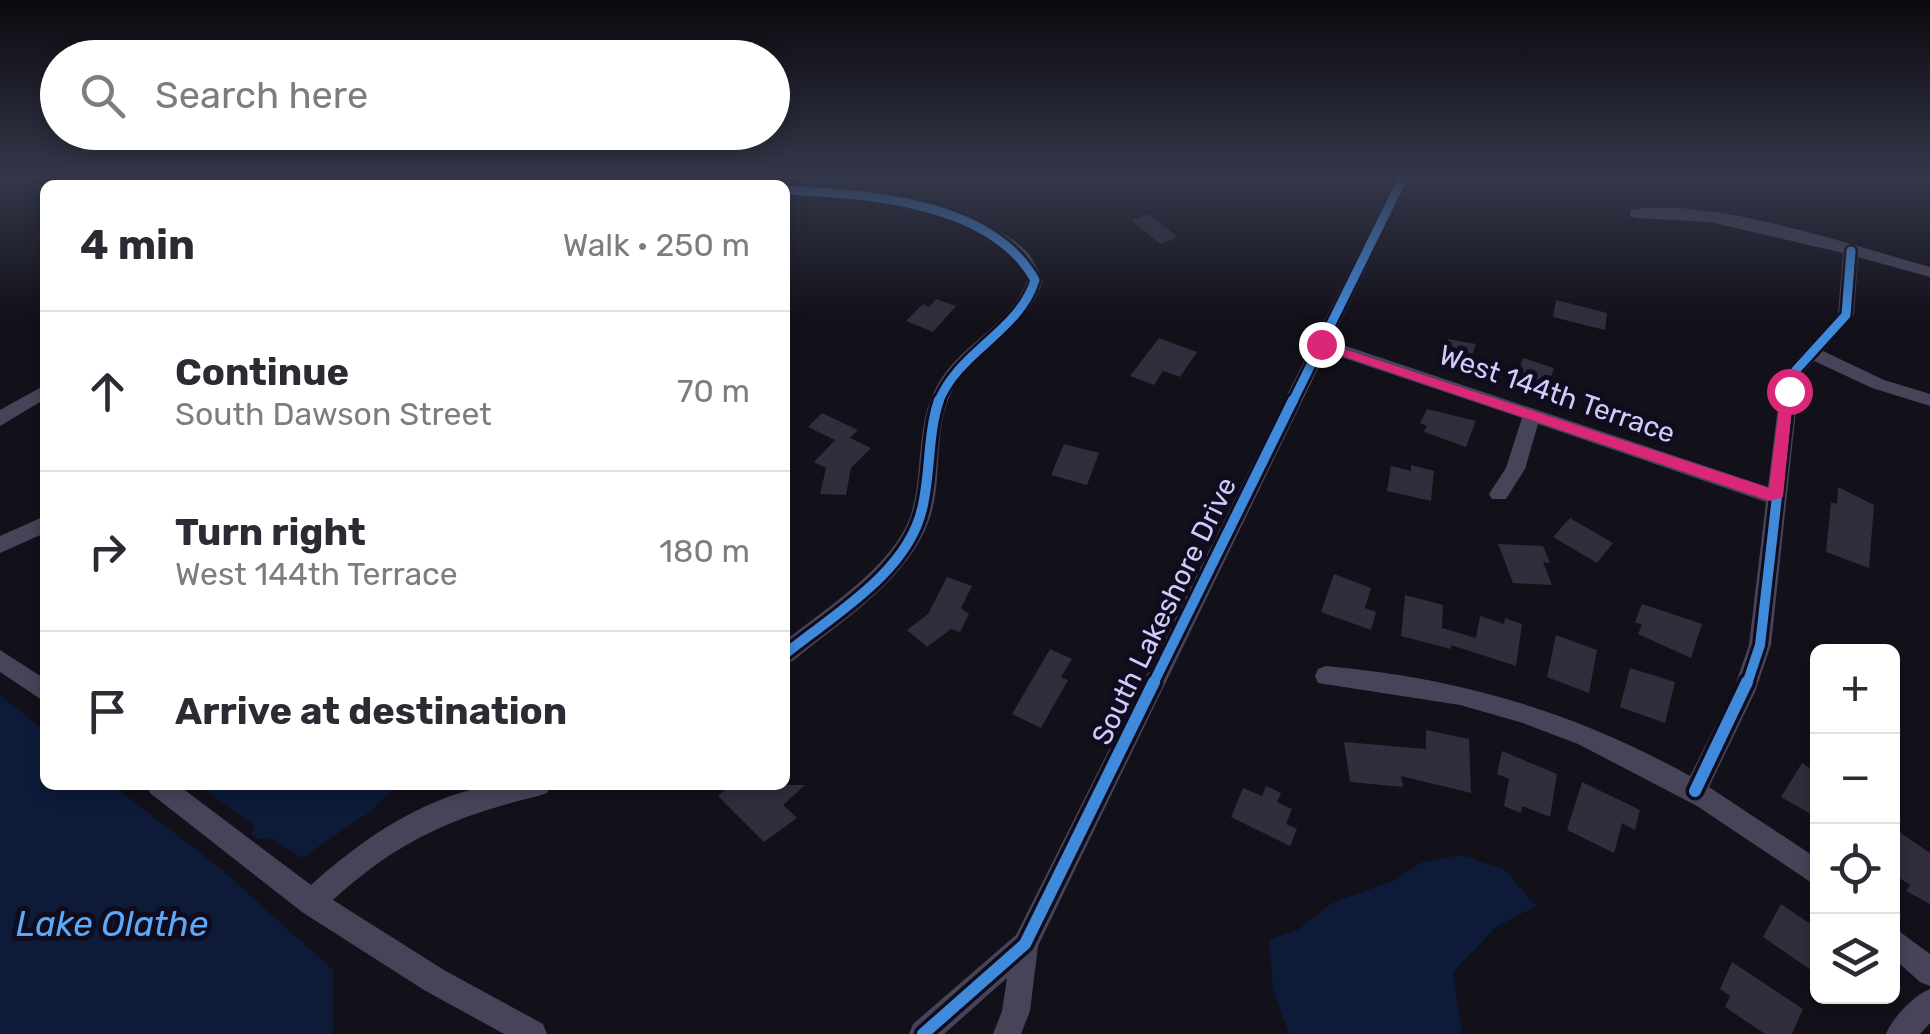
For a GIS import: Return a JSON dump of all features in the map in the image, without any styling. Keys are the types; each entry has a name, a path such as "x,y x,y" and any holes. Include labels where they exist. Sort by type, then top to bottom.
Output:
{"street":[{"path":"790,649 908,543 922,510 932,422 941,393 967,356 1029,300 1035,280 1033,269 1013,248 965,224"},
{"name":"South Lakeshore Drive","path":"923,1034 1025,944 1380,224"},
{"path":"1745,224 1930,272"},
{"path":"1695,790 1744,692 1760,645 1789,391 1796,370 1846,315 1851,251"},
{"name":"West 144th Terrace","path":"1321,344 1776,497"},
{"path":"1812,354 1878,384 1930,400"},
{"path":"0,419 40,394"},
{"path":"1498,494 1514,469 1532,415"},
{"path":"0,545 40,526"},
{"path":"0,659 40,688"},
{"path":"1326,676 1388,679 1503,703 1582,733 1695,790 1810,869"},
{"path":"165,790 312,903 455,994 534,1034"},
{"path":"312,903 398,830 458,803 516,790"},
{"path":"1007,1034 1016,1011 1025,944"},
{"path":"1900,946 1930,972"},
{"path":"1900,1034 1930,1003"}],"water":[{"name":"Lake Olathe","path":"0,695 40,727 40,790 119,790 220,868 333,970 333,1034 0,1034"},
{"path":"205,790 391,790 371,811 302,858 271,838 258,839 251,834 255,826"},
{"path":"1459,855 1504,869 1536,906 1496,927 1453,972 1462,1034 1289,1034 1273,989 1269,940 1299,929 1330,904 1397,879 1420,863"}],"building":[{"path":"1136,224 1162,224 1176,238 1160,244"},
{"path":"936,299 956,306 933,332 906,321 923,304 929,307"},
{"path":"1556,300 1607,313 1605,330 1553,317"},
{"path":"1159,338 1197,352 1180,377 1163,371 1154,385 1130,376"},
{"path":"1448,339 1476,344 1468,366 1441,357"},
{"path":"1523,358 1554,368 1548,388 1515,383"},
{"path":"1427,409 1476,421 1466,447 1424,432 1427,426 1420,423"},
{"path":"822,413 858,430 850,438 871,448 851,468 846,495 820,494 826,468 814,462 835,440 808,427"},
{"path":"1064,444 1099,453 1087,485 1051,475"},
{"path":"1411,465 1434,471 1431,501 1387,491 1391,466 1411,471"},
{"path":"1838,487 1874,505 1869,568 1826,552 1831,502 1837,504"},
{"path":"1570,518 1613,543 1597,563 1553,537"},
{"path":"1498,544 1543,546 1550,563 1543,562 1552,585 1513,583"},
{"path":"1334,574 1371,588 1365,608 1376,612 1371,630 1321,612"},
{"path":"947,577 972,586 961,608 969,614 960,632 951,629 927,647 907,630 928,614"},
{"path":"1405,595 1443,605 1442,628 1476,638 1480,616 1504,624 1505,618 1522,624 1516,666 1451,645 1451,649 1401,636"},
{"path":"1642,604 1702,624 1691,658 1638,634 1642,625 1635,622"},
{"path":"1556,635 1597,650 1589,693 1547,677"},
{"path":"1050,649 1072,659 1061,677 1068,680 1041,728 1012,714"},
{"path":"1630,668 1675,682 1665,723 1620,707"},
{"path":"1426,730 1469,739 1471,793 1401,776 1403,787 1350,782 1344,742 1426,749"},
{"path":"1502,751 1557,774 1550,817 1522,806 1521,813 1504,806 1509,779 1497,774"},
{"path":"1802,763 1810,768 1810,813 1781,797"},
{"path":"1582,782 1640,810 1635,830 1622,823 1614,853 1567,830"},
{"path":"790,785 805,785 783,805 797,818 764,842 718,796 725,790 790,790"},
{"path":"1266,786 1281,793 1277,802 1292,809 1286,824 1297,829 1290,846 1231,817 1243,788 1262,796"},
{"path":"1900,832 1930,853 1930,904 1906,891 1910,885 1900,878"},
{"path":"1781,904 1810,924 1810,969 1763,937"},
{"path":"1732,962 1803,1009 1792,1034 1765,1034 1725,1007 1730,996 1720,989"}],"cycle path":[{"path":"790,650 864,590 902,551 922,511 931,430 947,383 1031,294 1035,280 1022,257 997,237 969,224"},
{"path":"923,1034 1025,944 1380,224"},
{"path":"1695,791 1744,692 1760,645 1789,391 1796,370 1846,315 1851,251"}],"route":[{"path":"1321,344 1776,497 1789,391"}]}
